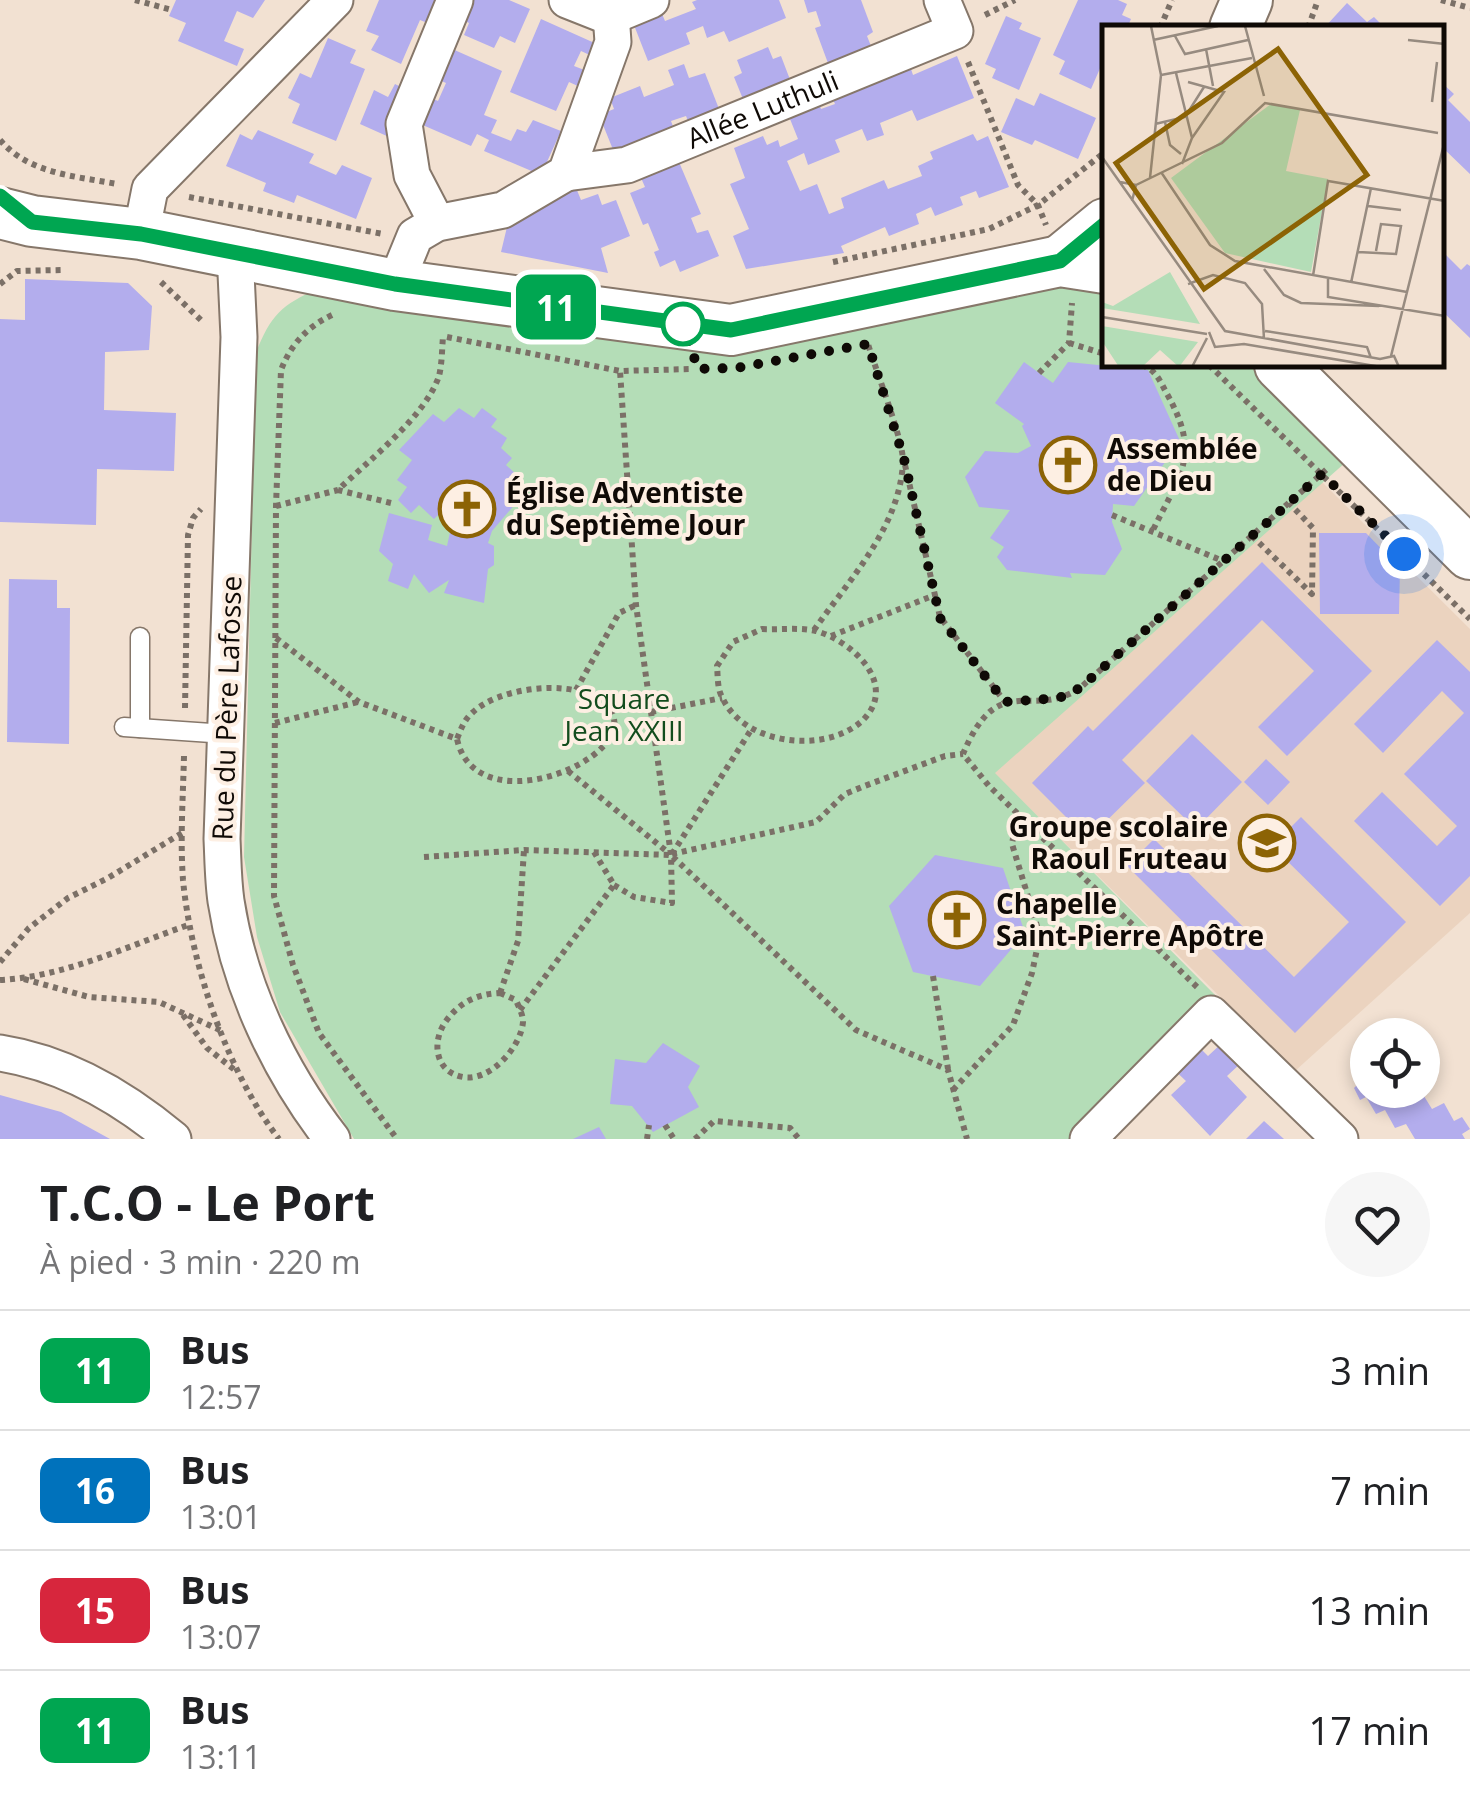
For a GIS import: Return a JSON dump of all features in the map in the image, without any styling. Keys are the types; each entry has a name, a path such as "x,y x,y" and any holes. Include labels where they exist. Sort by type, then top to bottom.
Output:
{"street":[{"path":"149,233 336,0"},
{"path":"415,249 412,175 404,124 454,0"},
{"path":"567,0 610,9 651,0"},
{"path":"1236,25 1247,0"},
{"path":"415,249 503,210 566,173 613,42 610,9"},
{"name":"Allée Luthuli","path":"566,173 626,165 948,15"},
{"path":"8,217 149,233 236,252 415,249 731,330 1076,289 1102,231"},
{"name":"Rue du Père Lafosse","path":"236,252 239,337 222,839 226,898 236,951 262,1020 304,1103 332,1139"},
{"path":"1282,368 1340,458 1470,554"},
{"path":"1088,1139 1211,1014 1340,1139"},
{"path":"0,1053 26,1057 115,1096 173,1139"}],"lane":[{"path":"140,637 132,727 226,734"}],"path":[{"path":"135,0 161,3 172,10"},
{"path":"1161,25 1172,0"},
{"path":"1309,25 1318,0"},
{"path":"1441,0 1470,8"},
{"path":"948,15 1018,184 1038,205 1076,289 1069,343 1039,372"},
{"path":"0,140 11,153 149,233 415,249"},
{"path":"822,265 989,229 1038,205 1102,154"},
{"path":"149,233 210,332"},
{"path":"0,284 17,271 65,270"},
{"path":"333,315 314,324 300,338 288,352 281,370 276,506 274,896 293,966 320,1033 396,1139"},
{"path":"424,333 620,370 698,369"},
{"path":"338,490 426,400 440,372 443,336"},
{"path":"852,347 886,340"},
{"path":"1069,343 1102,353"},
{"path":"868,344 904,459 940,618 1005,702"},
{"path":"1149,368 1182,420 1187,446 1184,465 1152,532"},
{"path":"1214,368 1340,458 1470,619"},
{"path":"594,852 614,885 634,896 672,903 671,855 636,605 620,370"},
{"path":"962,754 980,721 1005,702 1070,694 1340,458"},
{"path":"814,630 885,529 904,459"},
{"path":"276,506 338,490 391,502"},
{"path":"206,500 188,535 184,882 201,974 222,1031 239,1074 279,1139"},
{"path":"1252,536 1312,594 1313,528 1289,503"},
{"path":"1112,515 1223,561"},
{"path":"830,637 936,595"},
{"path":"576,690 618,613 636,605"},
{"path":"762,629 814,630 867,663 876,684 872,709 848,730 804,741 752,730 722,698 717,666 733,642 762,629"},
{"path":"276,638 359,702 456,739"},
{"path":"549,687 576,690 596,698 609,708 614,723 611,740 600,752 568,771 538,778 505,780 487,776 460,754 456,739 475,710 496,699 549,687"},
{"path":"651,712 722,698"},
{"path":"275,723 359,702"},
{"path":"671,855 752,730"},
{"path":"962,754 972,770 1022,820 1201,991 1211,1014"},
{"path":"424,857 524,850 671,855 816,822 845,794 945,756 962,754"},
{"path":"568,771 671,855 856,1030 948,1070"},
{"path":"954,1090 1013,1025 1032,973 1037,926 1012,844 1022,820"},
{"path":"0,962 28,928 68,898 182,833"},
{"path":"500,992 518,941 524,850"},
{"path":"520,1010 614,885"},
{"path":"0,980 24,979 126,949 191,924"},
{"path":"933,976 948,1070 967,1139"},
{"path":"24,979 89,996 159,1002 222,1031"},
{"path":"500,992 516,1000 520,1010 520,1036 514,1048 493,1068 464,1077 438,1059 437,1042 450,1015 465,1002 500,992"},
{"path":"182,1014 208,1048 239,1074"},
{"path":"695,1139 714,1121 790,1128 800,1139"},
{"path":"646,1139 648,1125"},
{"path":"665,1126 674,1139"}],"shaded area":[{"name":"Groupe scolaire Raoul Fruteau","path":"1322,482 1470,629 1470,913 1295,1071 994,773"}],"green space":[{"name":"Square Jean XXIII","path":"1102,274 1102,368 1252,368 1346,462 995,773 1217,997 1073,1139 354,1139 280,1012 257,937 244,857 256,353 267,330 295,300 318,289 709,348"}],"building":[{"path":"176,0 265,0 253,18 237,11 224,41 244,49 237,66 178,41 186,23 169,16"},
{"path":"379,0 446,0 435,26 420,20 401,64 371,50 379,36 366,31"},
{"path":"467,0 509,0 530,9 515,43 500,36 494,48 464,35 469,23 459,18"},
{"path":"779,0 786,18 729,42 724,31 707,38 703,26 686,33 690,44 648,61 632,20 660,9 665,21 696,9 692,2"},
{"path":"804,0 861,0 873,32 867,36 875,56 832,74 815,28 821,26 816,11 808,13"},
{"path":"1078,0 1118,0 1127,4 1122,15 1131,19 1128,25 1102,25 1102,64 1091,89 1059,74 1065,61 1053,55"},
{"path":"1347,3 1367,22 1374,17 1382,25 1327,25"},
{"path":"1006,16 1022,23 1019,29 1041,38 1019,90 992,78 996,69 985,64"},
{"path":"541,19 599,45 594,57 581,51 574,66 587,71 580,87 569,82 556,111 510,92"},
{"path":"328,38 356,50 350,63 365,69 336,141 292,123 300,104 288,98 300,73 311,78"},
{"path":"768,47 773,59 781,56 794,90 747,109 734,77 742,73 737,60"},
{"path":"450,48 502,71 484,115 497,120 491,133 511,141 517,129 526,132 533,120 561,131 541,175 484,151 489,140 477,134 471,146 418,123 429,97 438,101 446,83 437,79"},
{"path":"957,56 974,98 917,121 912,110 880,123 884,135 867,141 862,129 835,140 840,152 808,165 804,153 787,161 800,191 817,184 829,214 844,208 841,198 884,180 888,189 922,176 918,166 933,159 930,152 973,134 977,141 988,136 1009,187 979,198 976,191 960,197 963,205 935,216 931,207 916,214 919,224 889,236 885,227 841,246 844,253 746,269 733,236 749,229 730,184 745,178 734,148 763,136 767,145 778,140 780,147 798,139 788,114 819,103 821,109 835,104 832,97 910,66 913,75"},
{"path":"684,64 689,78 705,73 721,114 690,126 686,116 671,121 675,132 616,157 599,115 614,109 610,98 640,86 644,97 674,85 668,70"},
{"path":"395,84 409,91 389,137 360,124 374,90 388,97"},
{"path":"1445,86 1454,94 1448,100 1470,122 1470,174 1445,150"},
{"path":"1040,93 1096,118 1078,159 1035,140 1032,145 1001,132 1016,98 1034,106"},
{"path":"258,130 314,154 309,163 336,175 342,165 372,178 356,219 297,195 294,203 263,191 266,183 226,166 240,134 252,140"},
{"path":"676,155 701,214 691,218 697,233 708,230 719,256 680,272 675,260 660,267 654,252 659,250 630,193 645,187 638,171"},
{"path":"574,183 581,200 598,194 602,205 616,200 630,236 601,248 608,273 501,252 507,227"},
{"path":"1445,254 1461,270 1467,264 1470,266 1470,338 1445,314"},
{"path":"25,279 128,283 152,306 149,350 105,352 104,410 176,413 174,471 97,469 96,525 0,522 0,319 25,320"},
{"name":"Assemblée de Dieu","path":"1024,362 1053,383 1068,362 1148,370 1180,441 1134,506 1113,504 1112,522 1122,549 1105,575 1070,573 1072,578 1007,570 997,557 1004,547 990,538 1010,510 979,507 965,477 985,451 1018,453 1031,446 1024,424 995,403"},
{"name":"Église Adventiste du Septième Jour","path":"459,408 474,418 482,408 497,419 491,427 507,438 501,448 512,458 506,465 517,475 509,484 523,495 492,531 488,543 494,546 494,565 488,569 484,603 444,593 449,580 429,593 414,574 408,589 388,581 393,564 379,551 389,513 432,525 428,540 447,546 452,523 440,513 434,519 419,505 411,513 398,500 407,487 397,480 412,460 399,450 433,414 444,422"},
{"path":"1319,533 1366,533 1400,568 1399,614 1320,614"},
{"path":"1262,562 1372,671 1287,756 1258,727 1314,671 1262,620 1122,760 1145,783 1088,839 1032,783 1088,726 1093,731"},
{"path":"9,579 57,580 57,608 70,608 69,744 7,742"},
{"path":"1437,640 1470,672 1470,876 1440,906 1354,821 1382,792 1437,846 1457,826 1404,774 1464,713 1442,691 1383,753 1354,724"},
{"path":"1192,734 1242,782 1196,829 1146,781"},
{"path":"1266,759 1290,782 1268,805 1244,782"},
{"path":"1301,817 1406,922 1295,1033 1127,866 1154,839 1294,977 1349,922 1272,846"},
{"name":"Chapelle Saint-Pierre Apôtre","path":"935,855 1003,868 1025,933 980,986 913,972 889,906"},
{"path":"663,1043 700,1066 688,1087 699,1107 653,1132 632,1106 610,1104 615,1059 646,1063"},
{"path":"1195,1043 1208,1056 1221,1044 1241,1063 1227,1076 1247,1097 1210,1136 1171,1095 1186,1081 1170,1066"},
{"path":"0,1095 61,1112 110,1139 0,1139"},
{"path":"1444,1103 1454,1121 1462,1117 1470,1129 1462,1134 1465,1139 1415,1139 1406,1124 1395,1128 1385,1110 1376,1114 1372,1108 1432,1109"},
{"path":"1264,1121 1284,1139 1246,1139"},
{"path":"599,1127 606,1139 573,1139"}],"bus line":[{"name":"11","path":"0,196 32,222 141,234 395,284 731,330 1060,261 1102,226"}],"place":[{"name":"Assemblée de Dieu","path":"1068,465"},
{"name":"Église Adventiste du Septième Jour","path":"467,509"},
{"name":"Groupe scolaire Raoul Fruteau","path":"1267,843"},
{"name":"Chapelle Saint-Pierre Apôtre","path":"957,920"}],"route":[{"path":"683,324 698,369 736,368 868,344 904,459 940,618 1005,702 1059,698 1080,688 1322,474 1404,554"}]}
